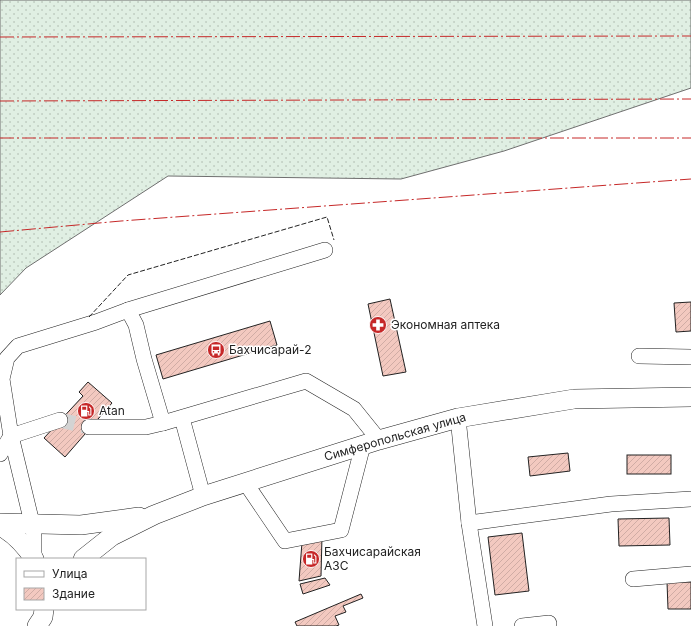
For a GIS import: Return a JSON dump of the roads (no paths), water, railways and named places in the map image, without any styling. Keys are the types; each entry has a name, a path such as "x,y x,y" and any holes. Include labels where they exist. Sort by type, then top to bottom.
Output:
{"main road":[{"name":"Симферопольская улица","path":"84,558 112,536 154,515 203,496 371,443 458,418 574,399 691,397"},
{"name":"Симферопольская улица","path":"0,524 32,523 81,525 154,515"},
{"path":"0,524 25,545 33,558"}],"lane":[{"path":"34,558 34,536 32,523 3,407 2,379 7,358 18,346 96,322 128,310 325,250"},
{"path":"128,310 136,325 144,359 163,423"},
{"path":"639,356 691,357"},
{"path":"89,427 146,427 182,418 306,381 354,409 371,443 341,530 285,541 245,482"},
{"path":"182,418 203,496"},
{"path":"458,418 469,523 484,626"},
{"path":"0,454 11,436 60,420"},
{"path":"469,523 611,504 691,499"},
{"path":"633,580 691,574"},
{"path":"522,626 548,623"}],"tunnel":[{"path":"60,420 89,427"}],"place":[{"name":"Экономная аптека","path":"378,325"},
{"name":"Бахчисарай-2","path":"216,350"},
{"name":"Atan","path":"86,411"},
{"name":"Бахчисарайская АЗС","path":"311,559"}]}
